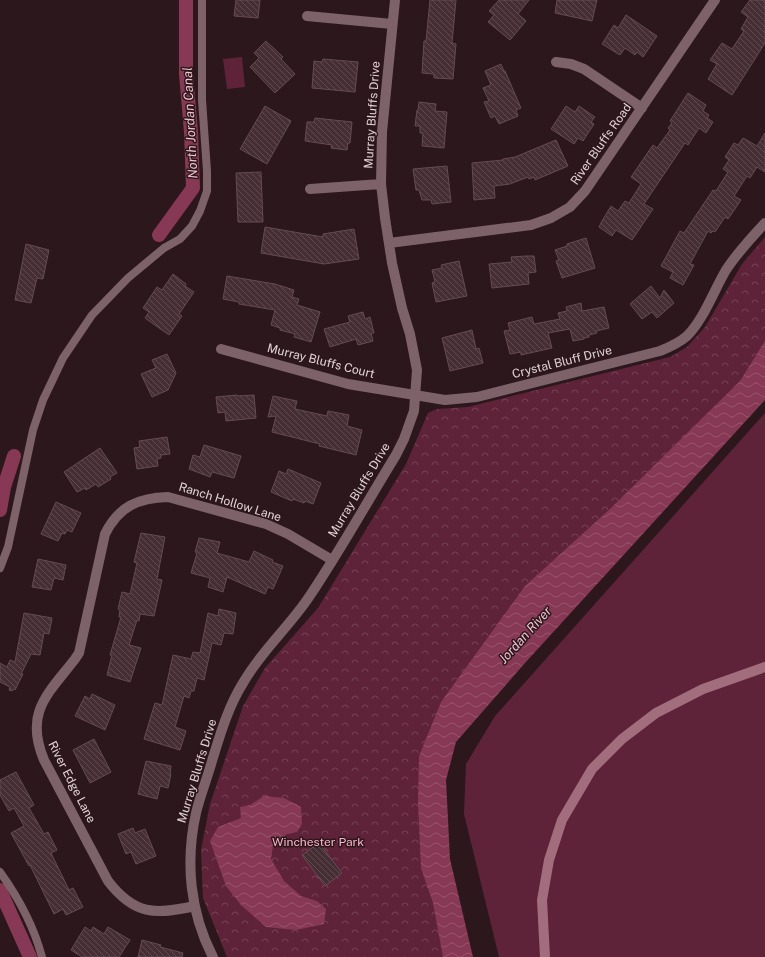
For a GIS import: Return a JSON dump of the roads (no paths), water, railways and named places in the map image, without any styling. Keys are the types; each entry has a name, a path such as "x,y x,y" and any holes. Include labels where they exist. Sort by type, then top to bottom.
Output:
{"street":[{"name":"Murray Bluffs Drive","path":"213,957 201,928 191,890 190,871 192,834 196,812 231,706 242,683 257,661 308,598 332,560 402,444 414,411 417,370 416,361 402,308 389,243 381,184 382,132 395,0"},
{"name":"River Bluffs Road","path":"389,243 531,225 551,218 570,207 585,191 714,0"},
{"path":"307,16 392,24"},
{"path":"556,62 571,64 584,69 642,108"},
{"path":"310,189 381,184"},
{"name":"Crystal Bluff Drive","path":"415,394 445,400 477,397 660,351 674,345 686,336 694,327 726,270 765,223"},
{"name":"Murray Bluffs Court","path":"221,349 348,384 415,394"},
{"name":"Ranch Hollow Lane","path":"137,502 152,497 168,497 256,520 276,528 332,560"},
{"name":"River Edge Lane","path":"137,502 123,510 113,520 105,534 79,653 41,704 36,724 38,743 44,760 108,881 115,890 133,904 151,912 172,911 195,906"},
{"path":"545,957 542,900 549,860 562,820 592,769 622,739 656,713 703,689 765,667"}],"lane":[{"path":"0,568 8,547 33,430 43,400 62,358 92,315 128,278 164,248 180,238 192,226 200,212 206,191 207,171 202,100 202,0"},
{"path":"0,872 21,906 38,943 42,957"}],"water":[{"name":"Jordan River","path":"765,341 765,400 525,663 456,742 446,780 450,859 473,957 443,957 433,903 421,868 418,803 419,756 441,702 525,586 610,509 740,381"},
{"path":"264,796 284,798 301,807 302,824 297,832 287,834 273,846 271,859 284,881 301,896 317,901 326,909 324,924 296,930 266,927 241,905 226,886 210,841 218,827 241,818 240,807 250,805"}],"waterway":[{"name":"North Jordan Canal","path":"159,235 193,188 191,132 186,74 186,0"},
{"name":"North Jordan Canal","path":"0,510 4,487 14,456"},
{"name":"North Jordan Canal","path":"0,890 30,957"}],"park label":[{"name":"Winchester Park","path":"318,842"}]}
